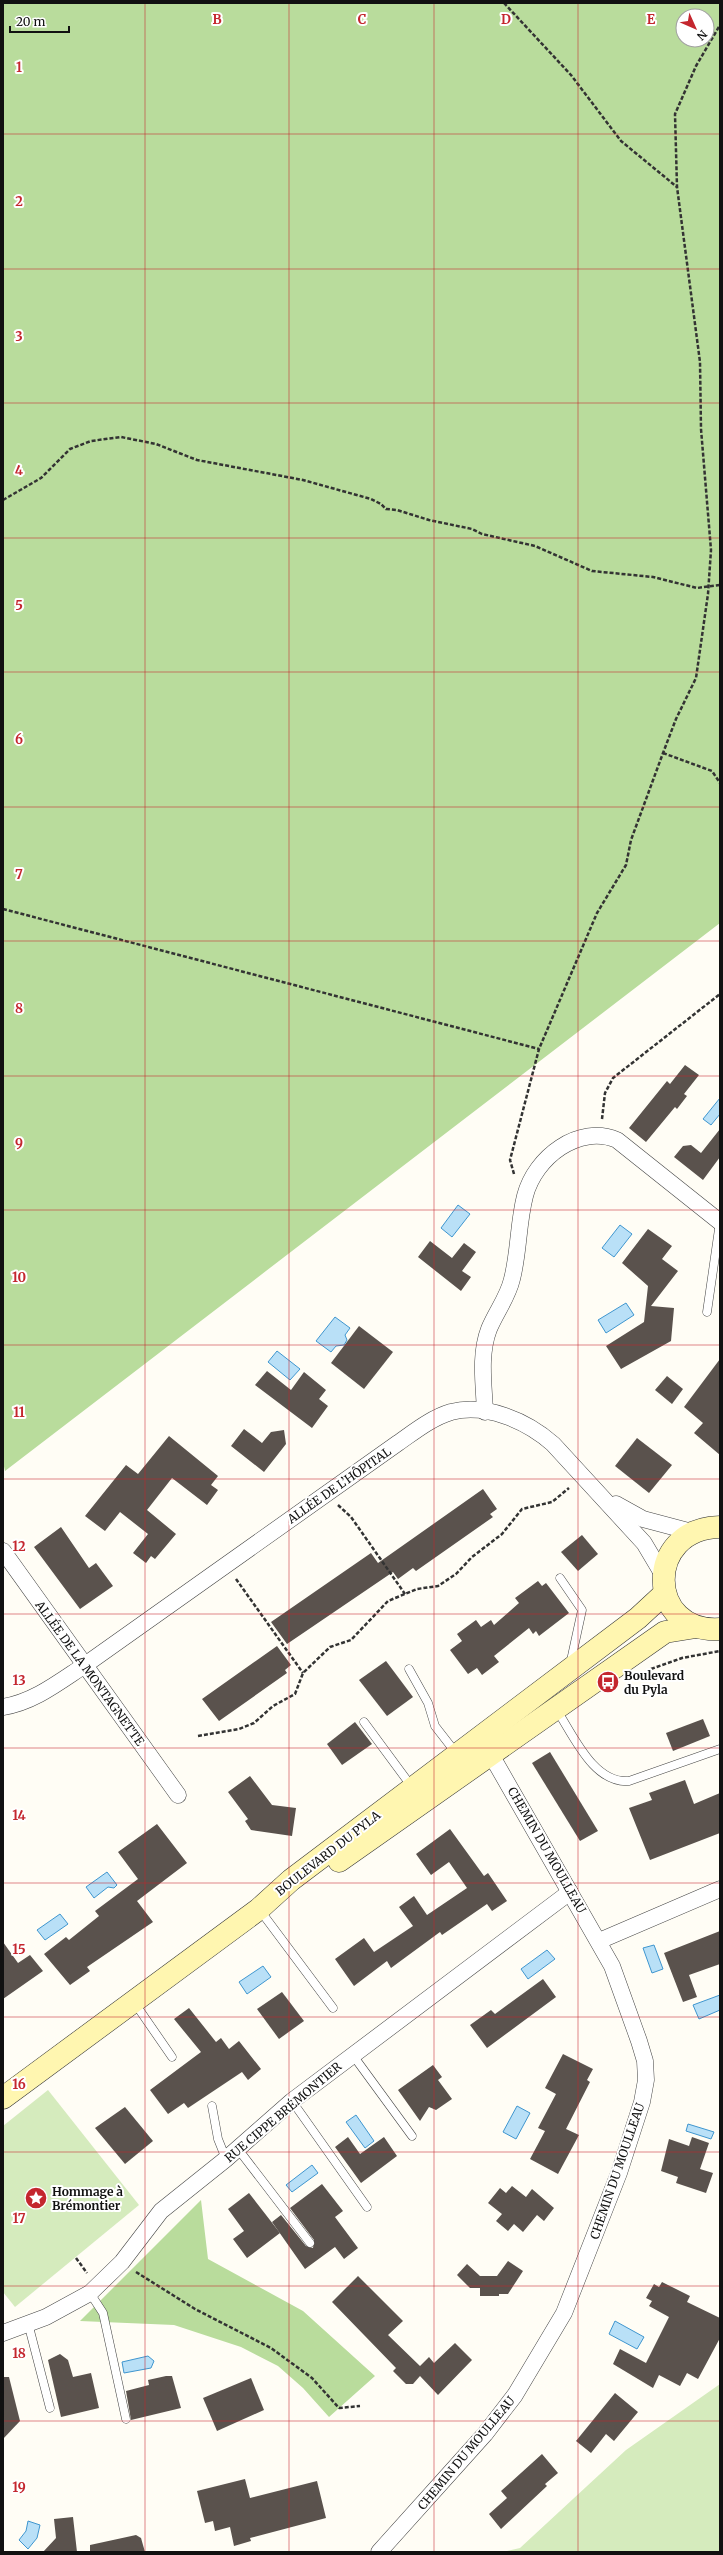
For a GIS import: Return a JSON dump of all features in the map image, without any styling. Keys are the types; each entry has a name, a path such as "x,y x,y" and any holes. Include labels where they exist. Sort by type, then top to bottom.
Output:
{"main road":[{"path":"720,1527 708,1527 692,1532 678,1542 667,1557 664,1584 676,1614 696,1627 720,1629"},
{"name":"BOULEVARD DU PYLA","path":"549,1698 568,1671 638,1618 664,1584"},
{"name":"BOULEVARD DU PYLA","path":"259,1909 299,1889 485,1745 549,1698 664,1632 696,1627"},
{"name":"BOULEVARD DU PYLA","path":"3,2098 259,1909 291,1880 457,1754 485,1745"}],"street":[{"path":"485,1412 483,1350 490,1328 513,1279 525,1195 536,1174 561,1147 576,1138 601,1136 608,1137 626,1146 661,1177 720,1222"},
{"name":"ALLÉE DE L’HÔPITAL","path":"3,1708 31,1699 85,1665 325,1494 432,1420 451,1412 485,1412 509,1417 536,1429 584,1477 644,1543 664,1584"},
{"name":"ALLÉE DE L’HÔPITAL","path":"599,1494 643,1519 692,1532"},
{"name":"ALLÉE DE LA MONTAGNETTE","path":"3,1551 178,1795"},
{"name":"CHEMIN DU MOULLEAU","path":"379,2552 485,2434 516,2395 564,2313 619,2173 642,2102 646,2080 644,2061 612,1966 485,1745"},
{"path":"599,1941 720,1889"},
{"name":"RUE CIPPE BRÉMONTIER","path":"3,2333 46,2317 90,2293 122,2262 161,2211 226,2160 292,2101 352,2054 570,1892"}],"lane":[{"path":"707,1312 720,1222"},
{"path":"560,1578 582,1610 568,1671"},
{"path":"409,1669 428,1703 435,1726 457,1754"},
{"path":"549,1698 594,1765 610,1779 619,1782 629,1781 720,1749"},
{"path":"364,1722 412,1788"},
{"path":"259,1909 333,2008"},
{"path":"134,2002 172,2057"},
{"path":"352,2054 412,2136"},
{"path":"292,2101 367,2207"},
{"path":"212,2106 218,2139 226,2160"},
{"path":"238,2149 310,2243"},
{"path":"90,2293 103,2313 126,2419"},
{"path":"28,2323 50,2408"}],"path":[{"path":"504,3 571,75 621,141 677,187"},
{"path":"523,1208 510,1160 539,1049 597,913 626,864 631,840 663,753 676,719 696,678 709,587 711,550 701,429 700,362 677,187 676,114 696,66 720,25"},
{"path":"3,500 41,478 70,449 91,441 121,437 156,444 197,460 216,462 250,471 286,475 326,486 371,499 381,504 386,509 397,510 429,520 472,529 482,534 542,548 592,571 642,575 674,581 690,587 720,586"},
{"path":"663,753 712,771 720,783"},
{"path":"3,909 539,1049"},
{"path":"601,1136 604,1092 613,1078 720,994"},
{"path":"198,1736 239,1729 254,1723 273,1706 295,1694 303,1673 330,1647 351,1640 388,1601 416,1589 438,1586 456,1574 472,1557 502,1534 522,1510 552,1502 584,1477"},
{"path":"325,1494 352,1517 405,1594"},
{"path":"226,1564 303,1673"},
{"path":"122,2262 159,2288 271,2348 312,2378 339,2408 360,2406"}],"green space":[{"path":"3,3 720,3 720,923 5,1471 3,1462"},
{"path":"48,2090 139,2205 15,2307 3,2292 3,2126"},
{"path":"201,2200 208,2259 303,2311 375,2376 329,2417 303,2388 278,2366 241,2347 174,2325 80,2321"},
{"path":"720,2384 720,2552 503,2552 520,2548 626,2450"}],"water":[{"path":"720,1098 720,1114 711,1125 703,1119"},
{"path":"458,1205 470,1214 452,1237 441,1228"},
{"path":"620,1225 632,1234 614,1257 602,1248"},
{"path":"626,1303 634,1315 606,1333 598,1320"},
{"path":"335,1317 350,1328 345,1335 347,1340 344,1345 336,1346 331,1352 316,1341"},
{"path":"277,1351 300,1369 290,1380 268,1362"},
{"path":"107,1872 117,1885 114,1888 108,1887 94,1898 86,1887"},
{"path":"60,1914 68,1924 45,1940 37,1930"},
{"path":"654,1945 663,1969 652,1973 643,1948"},
{"path":"547,1950 555,1959 528,1979 521,1969"},
{"path":"263,1966 271,1977 247,1994 239,1982"},
{"path":"720,1995 720,2010 699,2019 693,2005"},
{"path":"517,2106 530,2113 516,2139 503,2132"},
{"path":"356,2115 374,2141 365,2148 346,2122"},
{"path":"688,2124 714,2132 711,2139 686,2131"},
{"path":"312,2165 318,2173 292,2192 286,2185"},
{"path":"615,2321 644,2337 637,2349 609,2334"},
{"path":"148,2356 154,2361 151,2368 124,2373 122,2362"},
{"path":"28,2521 40,2525 37,2538 28,2549 19,2540 26,2531"}],"building":[{"path":"685,1065 699,1075 684,1094 687,1096 677,1109 675,1107 646,1142 629,1128 667,1081 670,1084"},
{"path":"720,1129 720,1157 703,1180 674,1157 683,1146 691,1145 701,1153"},
{"path":"648,1229 672,1246 662,1259 678,1271 651,1306 674,1308 671,1341 621,1369 606,1346 644,1322 648,1286 622,1263"},
{"path":"430,1241 452,1258 464,1243 476,1252 462,1271 471,1277 461,1291 418,1257"},
{"path":"359,1326 393,1352 364,1389 331,1363"},
{"path":"720,1359 720,1455 694,1433 703,1423 684,1407"},
{"path":"267,1371 291,1390 304,1372 326,1390 319,1399 328,1406 312,1428 255,1385"},
{"path":"667,1376 683,1389 672,1404 655,1390"},
{"path":"244,1429 262,1443 271,1432 284,1430 286,1444 264,1472 231,1446"},
{"path":"169,1436 218,1476 211,1485 218,1490 207,1505 172,1478 147,1510 176,1534 155,1559 151,1556 146,1563 133,1553 148,1534 120,1512 105,1531 85,1516 126,1465 138,1474"},
{"path":"637,1438 672,1465 649,1493 615,1466"},
{"path":"483,1489 497,1509 490,1514 493,1517 416,1571 413,1568 398,1579 393,1572 287,1644 271,1622 371,1553 378,1563"},
{"path":"61,1527 89,1568 96,1563 113,1586 80,1609 34,1547"},
{"path":"582,1535 598,1554 578,1571 561,1552"},
{"path":"538,1581 542,1586 546,1583 569,1613 539,1636 536,1631 533,1634 529,1628 494,1656 499,1662 482,1675 477,1668 468,1674 450,1650 462,1641 457,1634 476,1620 481,1627 491,1620 494,1625 519,1603 515,1598"},
{"path":"277,1646 291,1665 285,1670 287,1673 219,1721 202,1699"},
{"path":"386,1661 413,1697 387,1716 359,1680"},
{"path":"703,1719 710,1736 673,1751 666,1733"},
{"path":"355,1722 372,1744 342,1765 327,1744"},
{"path":"550,1752 598,1831 580,1841 532,1763"},
{"path":"250,1776 272,1805 296,1808 292,1836 251,1830 245,1821 248,1819 228,1792"},
{"path":"685,1780 694,1804 720,1793 720,1833 650,1860 629,1808 652,1800 649,1793"},
{"path":"157,1824 187,1863 137,1901 153,1922 87,1967 90,1971 70,1985 44,1954 66,1937 69,1940 99,1916 95,1911 138,1879 118,1852"},
{"path":"450,1829 484,1876 488,1873 507,1901 492,1911 487,1904 442,1935 440,1932 391,1968 387,1961 354,1986 335,1959 364,1938 374,1952 413,1926 399,1907 414,1896 427,1915 467,1888 449,1862 431,1875 416,1854"},
{"path":"720,1931 720,1964 689,1975 697,1997 683,2002 664,1953"},
{"path":"3,1942 18,1963 30,1955 43,1971 3,1999"},
{"path":"543,1979 556,1997 487,2048 470,2025 491,2010 495,2014"},
{"path":"282,1992 304,2021 279,2039 257,2009"},
{"path":"189,2008 216,2042 221,2038 229,2049 239,2041 261,2069 248,2080 242,2072 188,2108 184,2103 168,2114 150,2090 201,2052 174,2019"},
{"path":"563,2054 593,2069 587,2080 590,2082 566,2129 579,2135 558,2174 530,2159 545,2131 538,2128 556,2094 545,2088"},
{"path":"433,2065 442,2077 438,2080 452,2099 436,2110 429,2107 420,2121 398,2090"},
{"path":"125,2107 153,2141 125,2164 95,2128"},
{"path":"348,2137 360,2154 384,2137 397,2156 361,2183 335,2147"},
{"path":"692,2137 709,2143 700,2169 713,2173 706,2193 676,2183 678,2177 661,2171 669,2139 689,2146"},
{"path":"322,2184 343,2211 335,2217 358,2248 344,2259 335,2247 305,2269 272,2222 281,2215 306,2246 313,2248 314,2240 290,2208"},
{"path":"512,2186 526,2197 532,2189 554,2208 544,2221 537,2215 523,2232 514,2224 508,2231 496,2221 502,2214 488,2203 500,2188 506,2193"},
{"path":"249,2193 280,2233 247,2258 233,2239 244,2231 228,2209"},
{"path":"508,2261 523,2271 508,2294 499,2294 499,2296 480,2296 480,2288 470,2288 457,2275 467,2264 480,2276 497,2276"},
{"path":"358,2276 403,2321 388,2335 420,2366 429,2357 434,2363 455,2343 472,2360 438,2395 420,2376 413,2384 406,2384 393,2371 396,2368 332,2302"},
{"path":"662,2282 690,2296 687,2302 720,2318 720,2338 698,2379 687,2373 680,2386 659,2375 653,2388 613,2364 620,2349 646,2363 669,2317 649,2306 652,2301 646,2298 654,2284 659,2287"},
{"path":"60,2354 68,2360 73,2377 91,2373 99,2408 61,2417 48,2360"},
{"path":"172,2376 181,2408 131,2420 126,2391 149,2385 148,2380"},
{"path":"3,2377 9,2377 20,2421 3,2439"},
{"path":"251,2378 264,2410 217,2431 203,2398"},
{"path":"615,2393 638,2412 614,2441 606,2434 591,2453 576,2441"},
{"path":"542,2454 558,2473 545,2484 547,2486 501,2529 489,2514 507,2498 501,2491"},
{"path":"245,2479 250,2498 317,2481 326,2518 250,2538 251,2541 234,2546 230,2527 215,2531 213,2521 205,2523 197,2491"},
{"path":"73,2517 77,2552 43,2552 56,2538 54,2519"},
{"path":"136,2535 141,2538 145,2552 90,2552 90,2545"}],"place":[{"name":"Boulevard du Pyla","path":"608,1682"},
{"name":"Hommage à Brémontier","path":"36,2198"}]}
